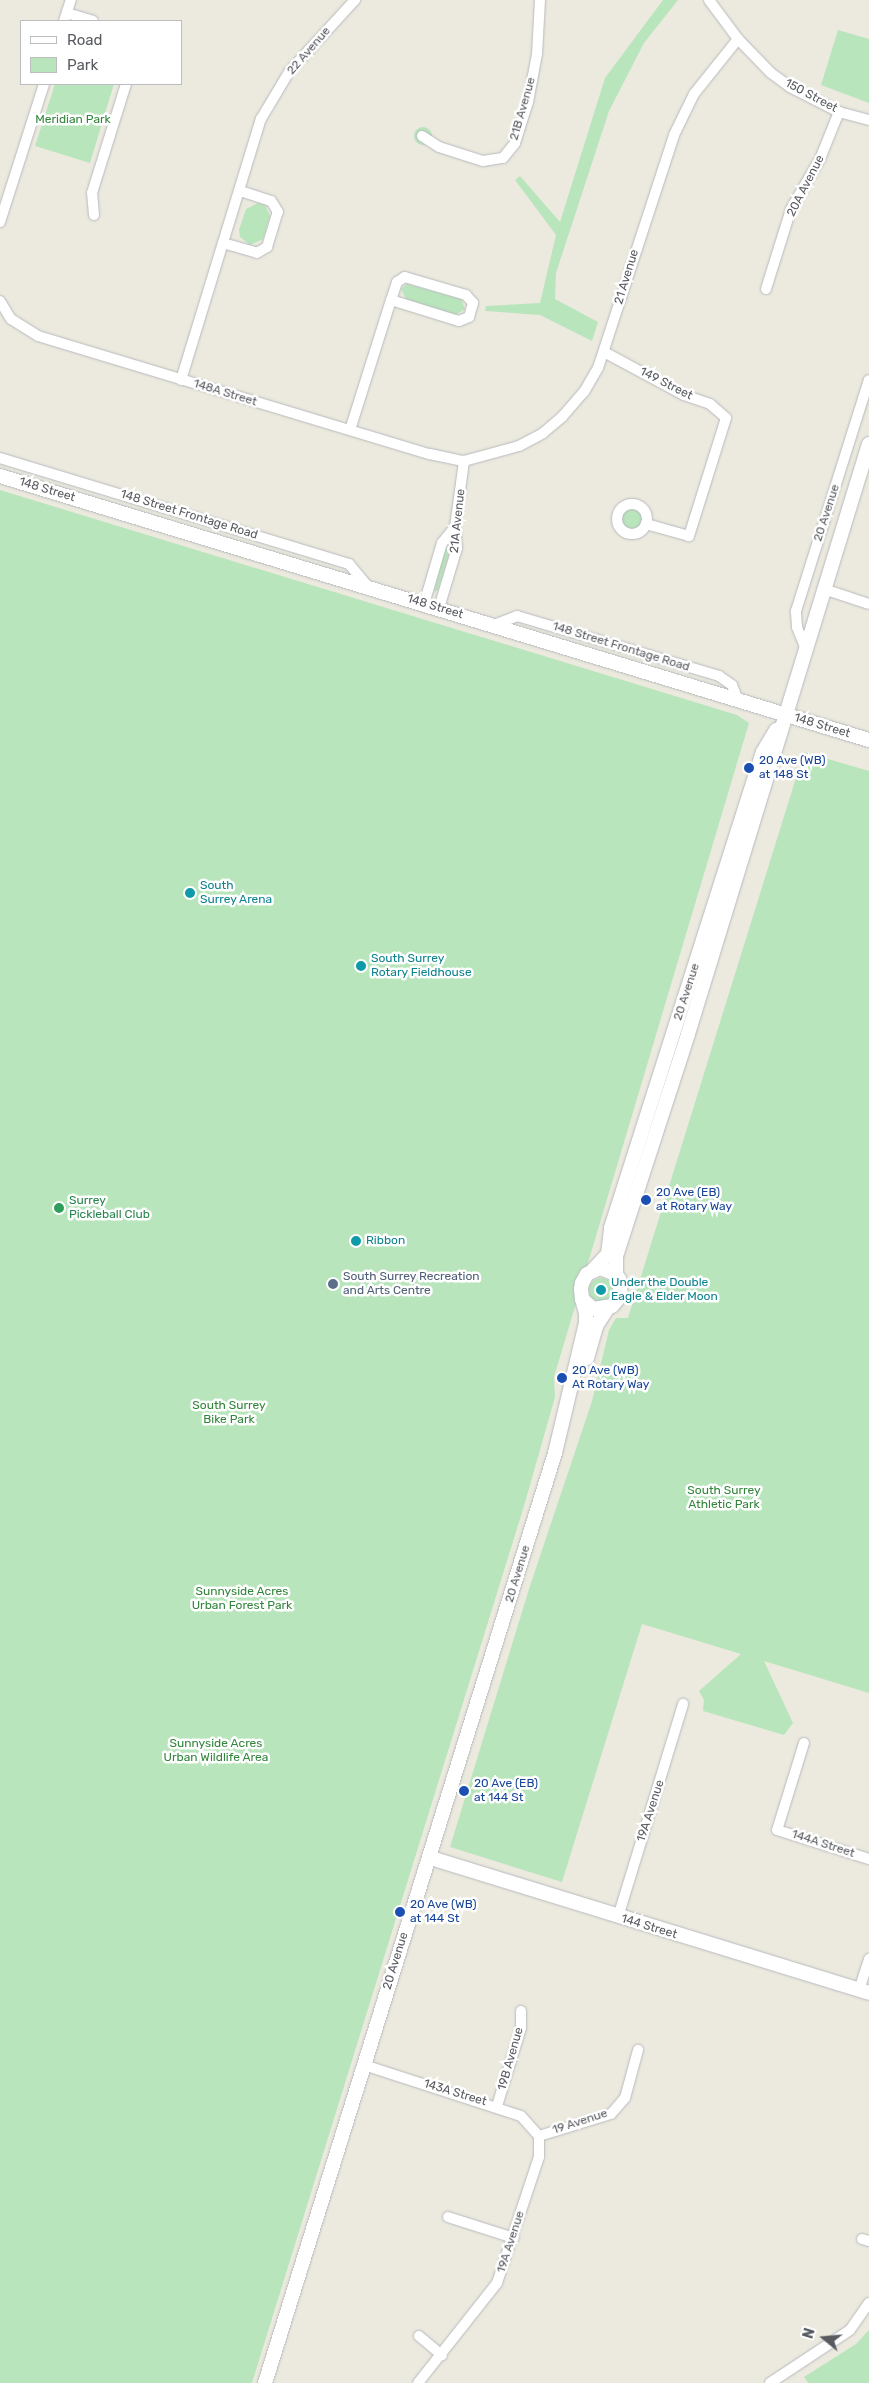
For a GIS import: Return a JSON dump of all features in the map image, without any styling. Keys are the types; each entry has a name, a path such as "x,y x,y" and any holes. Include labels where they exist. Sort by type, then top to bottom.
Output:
{"street":[{"path":"71,0 65,17 86,20"},
{"name":"22 Avenue","path":"181,380 262,119 284,80 355,0"},
{"name":"21B Avenue","path":"422,136 439,147 483,161 503,158 515,143 528,102 537,54 540,0"},
{"name":"150 Street","path":"709,0 738,39 790,87 839,112 869,120"},
{"name":"21 Avenue","path":"464,461 519,446 543,434 584,392 604,352 674,135 694,94 738,39"},
{"path":"0,222 44,85"},
{"path":"94,215 92,193 126,85"},
{"name":"20A Avenue","path":"766,289 791,208 820,160 839,112"},
{"path":"223,243 257,253 267,247 278,212 271,200 240,191"},
{"path":"350,430 391,300 397,282 405,277 466,295 473,303 469,317 459,321 391,300"},
{"name":"148A Street","path":"0,301 11,319 38,336 350,430 464,461"},
{"name":"149 Street","path":"604,352 684,395 710,404 726,418 689,536 646,524"},
{"name":"20 Avenue","path":"805,646 797,628 796,611 869,380"},
{"name":"20 Avenue","path":"616,1274 616,1256 628,1230 764,789 784,714 869,444"},
{"name":"148 Street Frontage Road","path":"0,458 349,564 368,587"},
{"name":"21A Avenue","path":"440,608 457,548 455,527 464,461"},
{"name":"148 Street","path":"0,476 440,608 869,740"},
{"path":"424,604 442,543 455,527"},
{"path":"824,589 869,604"},
{"name":"20 Avenue","path":"593,1270 608,1254 611,1228 763,752 784,714"},
{"path":"600,1268 616,1274 622,1288 621,1295 607,1309 594,1309 582,1299 582,1283 593,1270 600,1268"},
{"name":"20 Avenue","path":"265,2383 555,1453 586,1323 582,1299"},
{"name":"20 Avenue","path":"555,1453 563,1442 596,1326 607,1309"},
{"name":"19A Avenue","path":"618,1917 683,1704"},
{"name":"144A Street","path":"804,1743 777,1830 869,1859"},
{"name":"144 Street","path":"430,1858 864,1992"},
{"path":"864,1992 869,1959"},
{"name":"19B Avenue","path":"497,2106 521,2028 521,2012"},
{"name":"19 Avenue","path":"539,2136 611,2114 625,2098 638,2050"},
{"name":"143A Street","path":"364,2064 497,2106 521,2116 539,2136"},
{"name":"19A Avenue","path":"418,2383 498,2283 539,2157 539,2136"},
{"path":"448,2217 514,2238"},
{"path":"770,2383 850,2330 869,2303"},
{"path":"419,2336 442,2355"}],"green space":[{"path":"663,0 678,0 644,43 609,111 556,273 555,299 598,322 592,341 540,315 485,311 486,306 540,303 556,235 515,180 520,176 560,222 605,78"},
{"path":"838,30 869,39 869,103 821,85"},
{"name":"Meridian Park","path":"55,85 114,85 90,163 35,146"},
{"path":"419,127 427,127 432,132 430,143 419,145 414,140 414,132"},
{"path":"258,203 265,205 270,216 263,239 250,245 240,237 239,230 246,209"},
{"path":"407,284 461,299 465,309 455,315 406,299 401,289"},
{"path":"0,490 737,715 749,723 554,1377 555,1397 524,1506 252,2383 0,2383"},
{"path":"631,508 639,511 642,519 639,527 631,530 623,527 620,519 623,511"},
{"path":"445,547 450,551 438,590 434,592"},
{"name":"South Surrey Athletic Park","path":"804,752 869,771 869,1693 764,1661 793,1723 784,1735 703,1711 704,1700 699,1691 741,1654 642,1624 562,1882 450,1847 529,1589 592,1401 609,1330 616,1318 628,1318"},
{"path":"601,1278 610,1281 613,1290 610,1299 601,1302 592,1299 589,1290 592,1281"},
{"path":"869,2330 869,2383 808,2383 804,2377 856,2344"}],"place":[{"name":"20 Ave (WB) at 148 St","path":"749,768"},
{"name":"South Surrey Arena","path":"190,893"},
{"name":"South Surrey Rotary Fieldhouse","path":"361,966"},
{"name":"20 Ave (EB) at Rotary Way","path":"646,1200"},
{"name":"Surrey Pickleball Club","path":"59,1208"},
{"name":"Ribbon","path":"356,1241"},
{"name":"South Surrey Recreation and Arts Centre","path":"333,1284"},
{"name":"Under the Double Eagle & Elder Moon","path":"601,1290"},
{"name":"20 Ave (WB) At Rotary Way","path":"562,1378"},
{"name":"20 Ave (EB) at 144 St","path":"464,1791"},
{"name":"20 Ave (WB) at 144 St","path":"400,1912"}],"park label":[{"name":"South Surrey Bike Park","path":"229,1413"},
{"name":"Sunnyside Acres Urban Forest Park","path":"242,1599"},
{"name":"Sunnyside Acres Urban Wildlife Area","path":"216,1751"}]}
